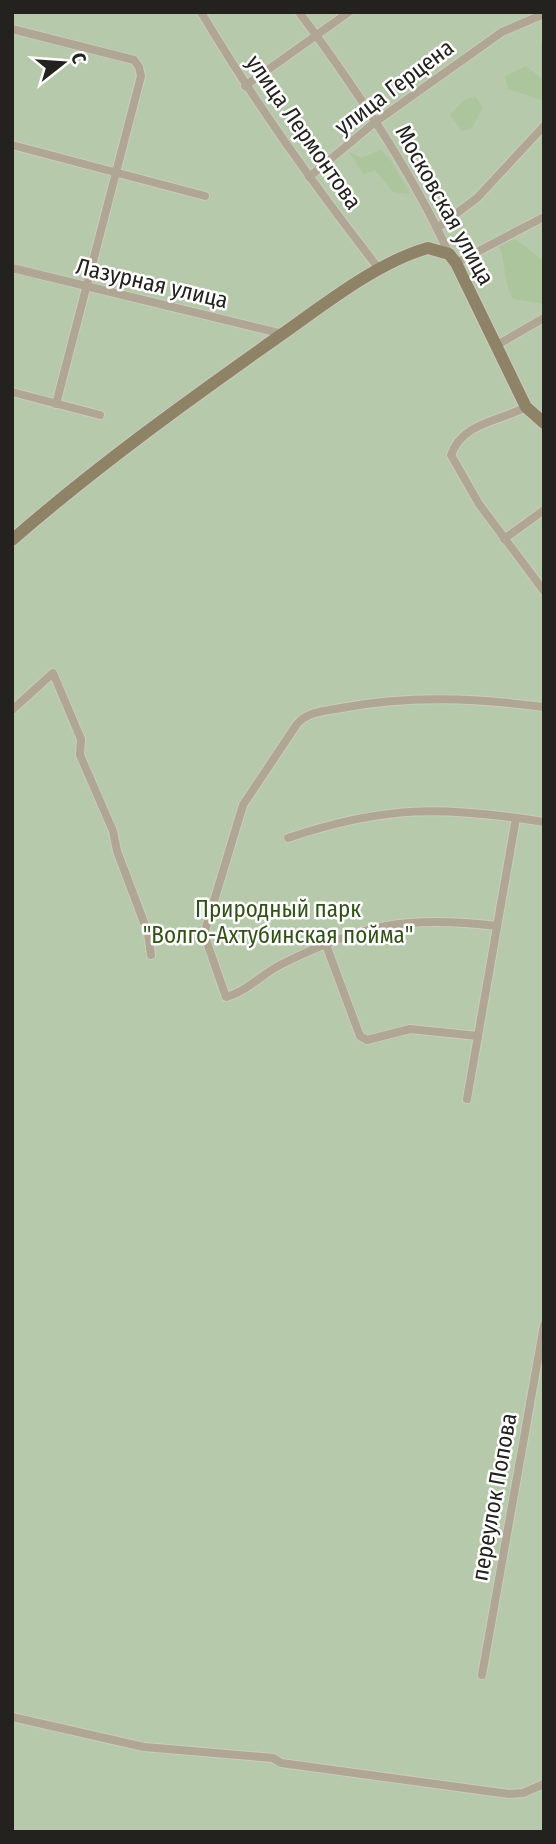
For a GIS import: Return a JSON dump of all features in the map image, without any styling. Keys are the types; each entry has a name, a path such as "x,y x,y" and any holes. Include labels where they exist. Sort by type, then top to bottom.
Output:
{"street":[{"name":"улица Лермонтова","path":"201,12 245,86 309,177 380,270"},
{"name":"Московская улица","path":"299,12 374,124 437,228 526,407 544,423"},
{"path":"245,86 349,12"},
{"name":"улица Герцена","path":"309,177 374,124 525,16 544,14"},
{"path":"12,29 134,60 141,76 56,404"},
{"path":"437,228 477,198 544,126"},
{"path":"12,145 205,196"},
{"path":"15,538 105,461 283,334 380,270 428,247 452,258 544,217"},
{"name":"Лазурная улица","path":"12,268 283,334"},
{"path":"497,345 544,318"},
{"path":"12,392 100,415"},
{"path":"526,407 470,429 454,445 451,455 479,504 544,592"},
{"path":"504,539 544,510"},
{"path":"12,710 53,673 81,739 80,754 113,831 117,851 148,933 151,955"},
{"path":"497,926 432,920 388,924 326,945 226,997 204,934 243,805 298,722 314,713 377,701 481,699 544,707"},
{"path":"288,838 333,823 408,809 472,811 544,822"},
{"path":"467,1099 516,818"},
{"path":"326,945 360,1036 367,1040 411,1028 478,1036"},
{"name":"переулок Попова","path":"482,1675 544,1325"},
{"path":"12,1717 144,1747 273,1758 281,1763 509,1794 523,1793 544,1784"}],"green space":[{"name":"Природный парк \"Волго-Ахтубинская пойма\"","path":"12,12 544,12 544,1832 12,1832"},
{"path":"541,42 544,45 544,101 508,89 505,76 526,66 541,78"},
{"path":"475,96 483,107 472,128 462,131 450,115 464,100"},
{"path":"380,150 390,159 410,194 393,192 375,170 363,174 349,152 362,158"},
{"path":"515,239 544,261 544,304 513,299 498,244"}]}
